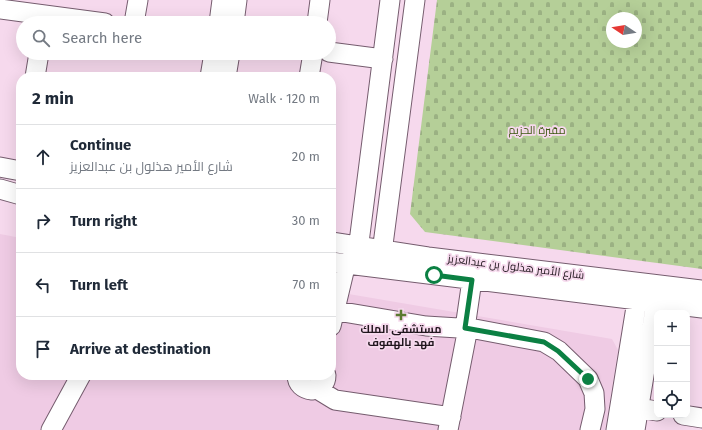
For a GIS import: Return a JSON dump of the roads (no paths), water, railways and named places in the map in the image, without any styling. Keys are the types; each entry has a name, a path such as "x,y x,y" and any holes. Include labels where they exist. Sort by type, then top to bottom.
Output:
{"street":[{"path":"135,16 138,0"},
{"path":"220,16 222,0"},
{"path":"235,16 237,0"},
{"path":"318,16 320,0"},
{"path":"336,293 383,59 390,0"},
{"path":"380,267 415,0"},
{"path":"0,9 62,16"},
{"path":"336,53 383,59"},
{"path":"36,72 38,60"},
{"path":"211,72 213,60"},
{"path":"227,72 229,60"},
{"path":"310,72 312,60"},
{"path":"0,167 16,170"},
{"path":"0,189 16,194"},
{"name":"شارع الأمير هذلول بن عبدالعزيز","path":"342,261 383,249 428,257 702,290"},
{"name":"شارع الأمير هذلول بن عبدالعزيز","path":"336,251 342,261"},
{"name":"شارع الأمير هذلول بن عبدالعزيز","path":"342,261 479,281 702,308"},
{"path":"298,380 302,387 312,390 321,382 336,400 450,423 479,281"},
{"path":"616,430 637,301"},
{"path":"635,430 656,303"},
{"path":"336,315 544,342 558,351 588,379 594,393 595,409 590,430"},
{"path":"51,430 78,380"},
{"path":"638,408 654,411"},
{"path":"690,416 702,418"}],"place":[{"name":"مستشفى الملك فهد بالهفوف","path":"401,315"}],"park label":[{"name":"مقبرة الحزيم","path":"537,130"}]}
